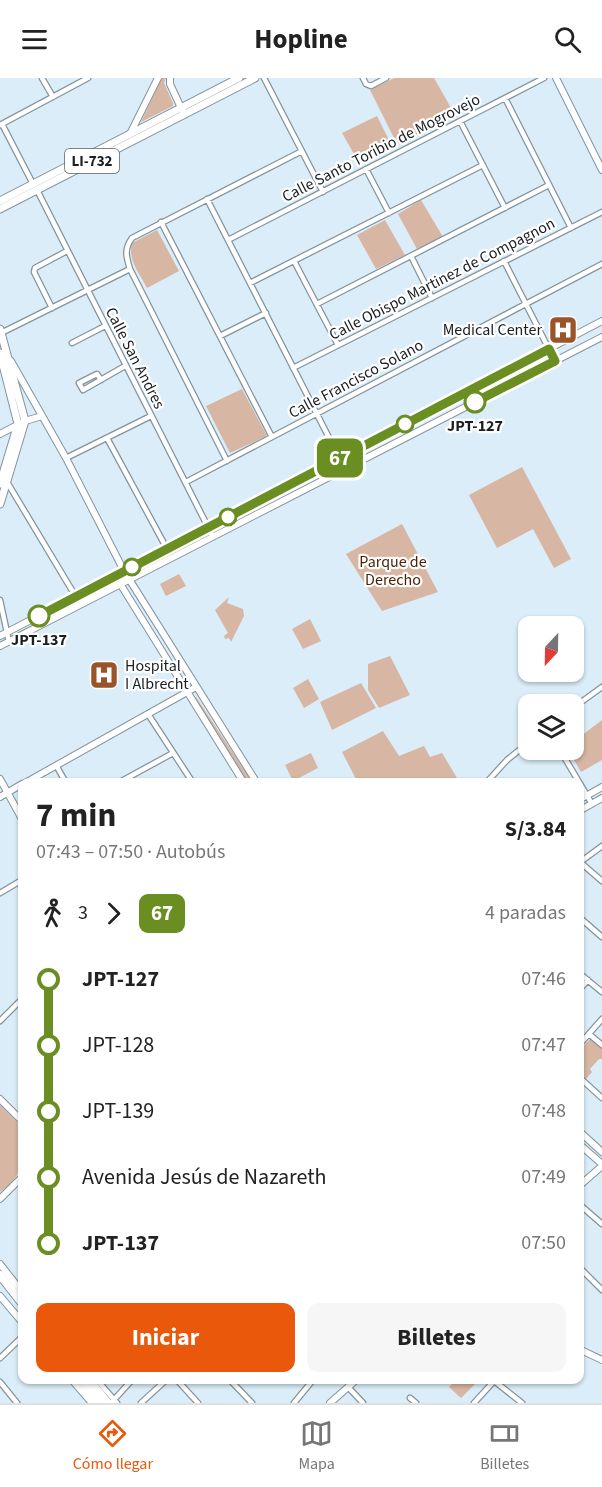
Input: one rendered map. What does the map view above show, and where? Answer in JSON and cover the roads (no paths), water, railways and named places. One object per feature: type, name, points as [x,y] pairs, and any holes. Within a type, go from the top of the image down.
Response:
[{"type":"highway","points":[[0,1275],[18,1298]]},
{"type":"highway","points":[[0,1283],[18,1304]]},
{"type":"highway","points":[[84,1384],[100,1403]]},
{"type":"highway","points":[[93,1384],[113,1402]]},
{"type":"main road","points":[[130,134],[158,78]]},
{"type":"main road","points":[[170,78],[170,84],[182,110]]},
{"type":"main road","name":"LI-732","points":[[0,201],[35,187],[239,78]]},
{"type":"main road","name":"LI-732","points":[[0,208],[130,134],[255,78]]},
{"type":"main road","points":[[556,78],[602,170]]},
{"type":"main road","points":[[0,636],[602,321]]},
{"type":"main road","points":[[0,332],[9,358],[22,423],[0,504]]},
{"type":"main road","points":[[0,646],[602,337]]},
{"type":"main road","points":[[0,353],[22,423]]},
{"type":"main road","points":[[9,358],[66,458],[129,580],[253,778]]},
{"type":"main road","points":[[445,403],[451,414]]},
{"type":"main road","points":[[0,434],[42,416]]},
{"type":"main road","points":[[115,576],[241,778]]},
{"type":"main road","points":[[29,621],[33,630]]},
{"type":"main road","points":[[34,778],[196,687]]},
{"type":"main road","points":[[0,779],[18,812]]},
{"type":"main road","points":[[0,797],[18,787]]},
{"type":"main road","points":[[584,797],[602,787]]},
{"type":"main road","points":[[584,808],[602,798]]},
{"type":"main road","points":[[0,1099],[18,1117]]},
{"type":"main road","points":[[584,1136],[602,1152]]},
{"type":"main road","points":[[584,1149],[602,1165],[584,1181]]},
{"type":"main road","points":[[0,1199],[18,1182]]},
{"type":"main road","points":[[0,1264],[18,1287]]},
{"type":"main road","points":[[0,1296],[18,1318]]},
{"type":"main road","points":[[584,1352],[599,1359]]},
{"type":"main road","points":[[75,1384],[92,1403]]},
{"type":"main road","points":[[330,1403],[352,1384]]},
{"type":"street","points":[[42,78],[53,97]]},
{"type":"street","points":[[1,124],[88,78]]},
{"type":"street","points":[[264,78],[323,192]]},
{"type":"street","points":[[363,78],[366,84],[371,86],[386,78]]},
{"type":"street","name":"Calle Santo Toribio de Mogrovejo","points":[[228,240],[544,78]]},
{"type":"street","points":[[505,98],[571,228]]},
{"type":"street","points":[[460,121],[505,208]]},
{"type":"street","name":"Calle San Andres","points":[[1,124],[213,537]]},
{"type":"street","points":[[226,461],[130,269],[126,258],[126,247],[132,238],[161,222],[302,151]]},
{"type":"street","points":[[250,283],[483,165]]},
{"type":"street","points":[[366,169],[389,213]]},
{"type":"street","points":[[316,304],[549,185]]},
{"type":"street","points":[[207,199],[345,469]]},
{"type":"street","name":"Calle Obispo Martinez de Compagnon","points":[[293,368],[602,212]]},
{"type":"street","points":[[161,222],[272,437]]},
{"type":"street","points":[[52,308],[34,272],[35,268],[68,251]]},
{"type":"street","points":[[411,256],[432,298]]},
{"type":"street","points":[[294,261],[338,345]]},
{"type":"street","points":[[504,261],[555,361]]},
{"type":"street","name":"Calle Francisco Solano","points":[[186,482],[602,264]]},
{"type":"street","points":[[0,332],[87,292],[130,269]]},
{"type":"street","points":[[220,336],[266,313]]},
{"type":"street","points":[[72,343],[105,327]]},
{"type":"street","points":[[101,380],[125,366]]},
{"type":"street","points":[[66,458],[151,416]]},
{"type":"street","points":[[107,438],[166,549]]},
{"type":"street","points":[[4,483],[76,597]]},
{"type":"street","points":[[0,600],[9,642]]},
{"type":"street","points":[[584,700],[602,687]]},
{"type":"street","points":[[148,714],[189,778]]},
{"type":"street","points":[[491,778],[518,751]]},
{"type":"street","points":[[127,778],[173,753]]},
{"type":"street","points":[[566,760],[577,778]]},
{"type":"street","points":[[56,765],[63,778]]},
{"type":"street","points":[[584,790],[592,804]]},
{"type":"street","points":[[584,859],[602,846]]},
{"type":"street","points":[[584,866],[602,881]]},
{"type":"street","points":[[0,893],[18,882]]},
{"type":"street","points":[[584,921],[602,937]]},
{"type":"street","points":[[584,977],[602,993]]},
{"type":"street","points":[[584,984],[588,980]]},
{"type":"street","points":[[0,1021],[18,1003]]},
{"type":"street","points":[[584,1040],[602,1018]]},
{"type":"street","points":[[589,1034],[602,1045]]},
{"type":"street","points":[[584,1082],[602,1098]]},
{"type":"street","points":[[584,1208],[602,1223]]},
{"type":"street","points":[[584,1273],[602,1290]]},
{"type":"street","points":[[0,1358],[18,1341]]},
{"type":"street","points":[[599,1359],[602,1351]]},
{"type":"street","points":[[0,1382],[17,1403]]},
{"type":"street","points":[[100,1384],[113,1402],[129,1384]]},
{"type":"street","points":[[141,1403],[162,1384]]},
{"type":"street","points":[[181,1384],[198,1403]]},
{"type":"street","points":[[235,1384],[252,1403]]},
{"type":"street","points":[[294,1403],[310,1384]]},
{"type":"street","points":[[474,1403],[491,1384]]},
{"type":"street","points":[[499,1384],[522,1403]]},
{"type":"street","points":[[348,1388],[363,1403]]},
{"type":"street","points":[[410,1398],[416,1403]]},
{"type":"place","name":"Medical Center","points":[[563,330]]},
{"type":"place","name":"JPT-127","points":[[475,402]]},
{"type":"place","name":"JPT-137","points":[[39,616]]},
{"type":"place","name":"Hospital I Albrecht","points":[[104,675]]},
{"type":"park label","name":"Parque de Derecho","points":[[393,571]]}]
